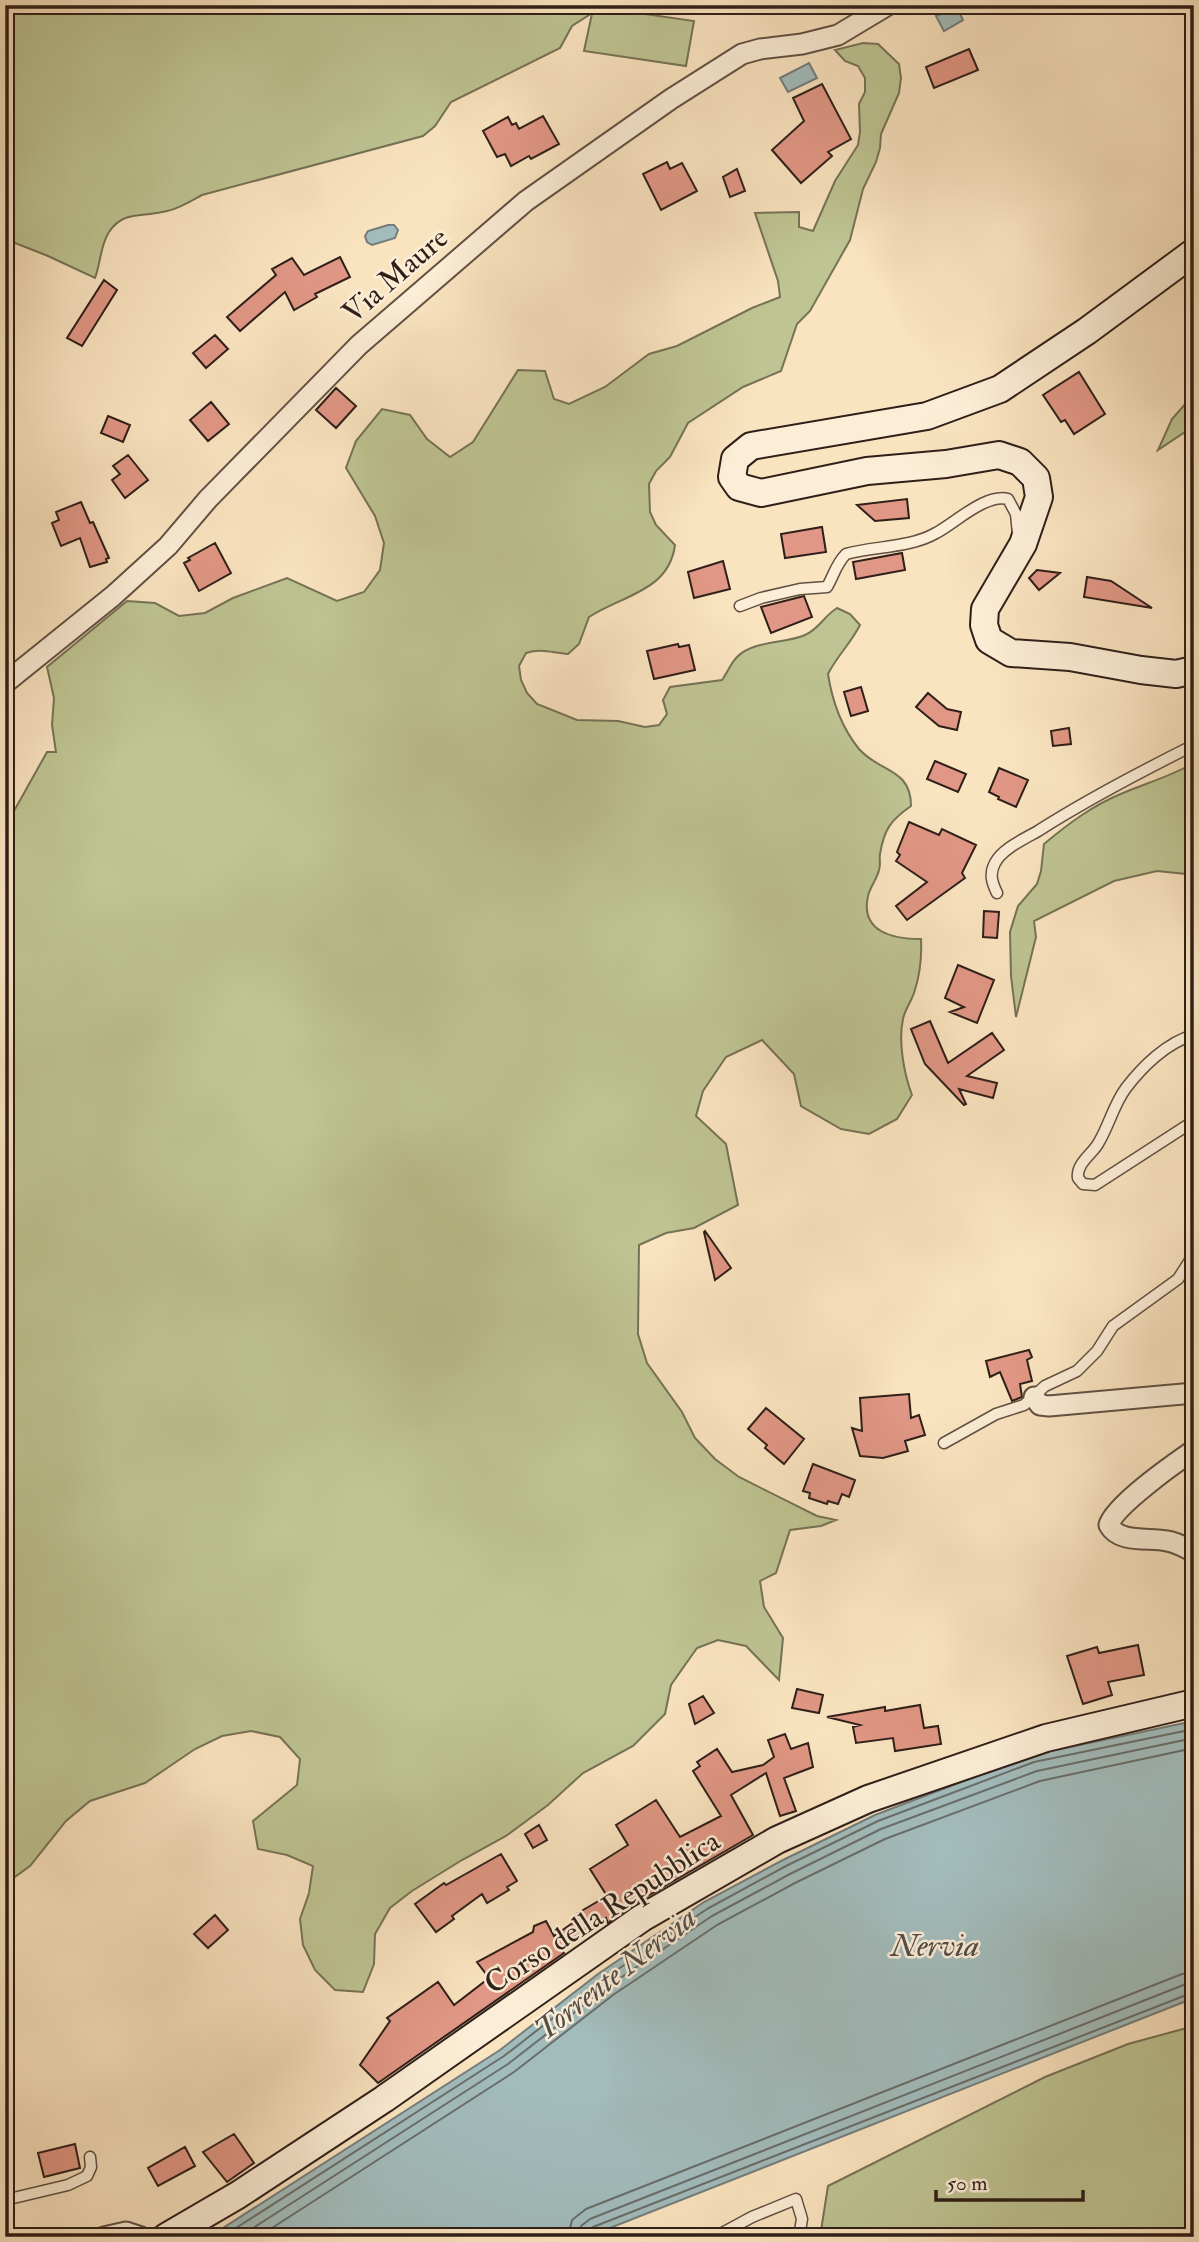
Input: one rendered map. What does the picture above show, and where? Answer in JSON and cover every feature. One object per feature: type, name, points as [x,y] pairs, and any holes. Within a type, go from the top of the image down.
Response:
[{"type":"main road","points":[[1194,252],[1087,331],[1000,388],[927,416],[751,446],[735,459],[732,477],[738,487],[761,493],[867,471],[946,464],[999,455],[1020,462],[1037,478],[1040,497],[1023,544],[985,609],[984,625],[989,640],[1011,653],[1070,657],[1176,674],[1194,670]]},
{"type":"main road","name":"Corso della Repubblica","points":[[166,2237],[239,2195],[384,2099],[642,1918],[777,1840],[868,1799],[1046,1738],[1194,1703]]},
{"type":"street","name":"Via Maure","points":[[5,684],[103,604],[168,546],[208,499],[359,345],[526,201],[671,99],[742,54],[838,35],[888,5]]},
{"type":"street","points":[[1034,1397],[1040,1405],[1049,1406],[1194,1393]]},
{"type":"street","points":[[1194,1450],[1122,1507],[1111,1518],[1109,1525],[1112,1531],[1122,1536],[1169,1541],[1194,1552]]},
{"type":"street","points":[[104,2237],[126,2232],[141,2237]]},
{"type":"lane","points":[[740,606],[800,589],[827,587],[837,562],[846,554],[921,540],[978,506],[1000,497],[1008,499],[1013,505],[1019,538],[1023,544]]},
{"type":"lane","points":[[997,893],[991,872],[996,860],[1014,845],[1094,796],[1194,745]]},
{"type":"lane","points":[[1194,1035],[1153,1059],[1125,1089],[1099,1143],[1079,1166],[1078,1178],[1083,1184],[1095,1185],[1194,1121]]},
{"type":"lane","points":[[944,1443],[996,1414],[1024,1405],[1045,1386],[1077,1371],[1097,1351],[1113,1326],[1178,1279],[1194,1254]]},
{"type":"lane","points":[[5,2200],[68,2185],[87,2176],[91,2167],[90,2157]]},
{"type":"lane","points":[[715,2237],[752,2217],[796,2199],[803,2220],[799,2237]]},
{"type":"green space","points":[[5,5],[599,5],[596,7],[694,21],[686,66],[584,51],[593,9],[589,15],[572,26],[560,48],[451,102],[435,126],[423,136],[202,195],[167,211],[132,216],[120,221],[106,237],[95,278],[5,239],[10,183],[9,164],[5,163]]},
{"type":"green space","points":[[863,43],[878,44],[899,64],[899,93],[881,134],[876,162],[863,189],[850,240],[810,311],[797,324],[781,371],[743,387],[688,423],[670,457],[656,471],[649,484],[650,512],[656,525],[675,545],[664,573],[642,590],[589,617],[579,644],[568,654],[542,651],[526,653],[519,666],[527,693],[537,704],[577,720],[618,721],[645,727],[659,725],[667,714],[663,700],[670,687],[722,680],[735,659],[744,652],[761,645],[805,635],[837,608],[850,614],[860,625],[828,674],[839,713],[859,749],[900,778],[910,794],[911,806],[893,821],[886,832],[880,854],[880,868],[869,893],[867,908],[869,918],[881,931],[900,937],[921,939],[918,980],[904,1015],[901,1037],[912,1095],[897,1119],[869,1134],[841,1129],[801,1106],[794,1074],[762,1040],[726,1057],[703,1091],[696,1116],[726,1144],[738,1205],[694,1228],[666,1233],[639,1245],[638,1334],[647,1363],[682,1412],[695,1438],[715,1459],[739,1477],[817,1516],[836,1520],[821,1526],[790,1530],[776,1573],[760,1581],[764,1607],[783,1638],[779,1680],[746,1646],[718,1640],[697,1648],[671,1685],[665,1714],[633,1746],[583,1773],[548,1805],[506,1836],[412,1891],[390,1908],[375,1934],[374,1964],[363,1992],[335,1990],[315,1970],[303,1945],[300,1919],[309,1893],[313,1866],[287,1855],[258,1849],[253,1821],[297,1785],[300,1759],[280,1737],[251,1731],[222,1736],[195,1749],[145,1783],[90,1801],[66,1821],[30,1866],[5,1884],[5,827],[47,752],[56,752],[52,725],[54,698],[47,667],[127,601],[155,603],[179,616],[205,613],[233,598],[287,578],[337,601],[364,592],[380,570],[384,543],[375,516],[346,468],[356,441],[382,409],[410,415],[427,439],[450,457],[473,442],[518,370],[545,371],[554,399],[569,404],[605,387],[649,354],[677,346],[780,297],[778,281],[755,213],[799,212],[799,227],[813,231],[835,181],[858,145],[859,104],[865,92],[865,78],[858,66],[845,61],[835,50]]},
{"type":"green space","points":[[1194,394],[1194,426],[1158,450],[1172,419]]},
{"type":"green space","points":[[1194,763],[1194,883],[1189,885],[1186,874],[1157,871],[1114,881],[1034,921],[1036,937],[1016,1017],[1011,976],[1010,932],[1018,906],[1037,884],[1044,844],[1101,803]]},
{"type":"green space","points":[[1194,2026],[1194,2237],[820,2237],[828,2186],[1045,2077],[1128,2044]]},
{"type":"water","points":[[956,6],[963,20],[944,31],[936,16]]},
{"type":"water","points":[[809,63],[817,78],[788,92],[780,78]]},
{"type":"water","points":[[394,225],[398,230],[395,238],[372,245],[367,242],[365,236],[368,231]]},
{"type":"water","name":"Nervia","points":[[1194,1721],[1194,1998],[587,2237],[209,2237],[500,2050],[598,1974],[704,1902],[783,1860],[875,1815],[1032,1755]]},
{"type":"building","points":[[969,49],[978,70],[934,88],[926,67]]},
{"type":"building","points":[[822,84],[851,139],[828,152],[832,156],[801,183],[772,150],[804,121],[793,98]]},
{"type":"building","points":[[543,116],[559,144],[511,166],[505,154],[497,157],[483,131],[508,117],[512,125],[516,123],[519,129]]},
{"type":"building","points":[[667,162],[670,169],[682,163],[697,191],[661,210],[643,174]]},
{"type":"building","points":[[737,169],[745,191],[730,197],[723,177]]},
{"type":"building","points":[[340,257],[350,277],[315,294],[317,297],[294,310],[285,292],[240,331],[227,317],[276,275],[272,269],[292,258],[304,275]]},
{"type":"building","points":[[104,280],[117,290],[82,346],[67,338]]},
{"type":"building","points":[[215,335],[228,349],[206,368],[193,353]]},
{"type":"building","points":[[1079,372],[1105,414],[1074,434],[1065,420],[1061,422],[1043,395]]},
{"type":"building","points":[[336,388],[356,406],[336,428],[316,410]]},
{"type":"building","points":[[211,402],[229,424],[208,441],[190,420]]},
{"type":"building","points":[[108,416],[130,425],[123,442],[101,433]]},
{"type":"building","points":[[128,455],[148,480],[125,498],[112,480],[120,474],[113,466]]},
{"type":"building","points":[[907,499],[909,518],[875,521],[857,505]]},
{"type":"building","points":[[81,502],[109,558],[106,559],[107,562],[90,567],[80,538],[61,546],[52,523],[59,520],[56,512]]},
{"type":"building","points":[[822,527],[826,552],[785,558],[781,534]]},
{"type":"building","points":[[215,543],[231,573],[199,591],[184,563]]},
{"type":"building","points":[[902,553],[905,570],[856,579],[853,562]]},
{"type":"building","points":[[723,561],[730,589],[694,598],[688,572]]},
{"type":"building","points":[[1037,570],[1060,573],[1039,590],[1029,578]]},
{"type":"building","points":[[1087,577],[1111,581],[1152,608],[1084,597]]},
{"type":"building","points":[[804,596],[812,617],[771,633],[761,607]]},
{"type":"building","points":[[678,644],[679,647],[689,645],[695,670],[654,679],[647,651]]},
{"type":"building","points":[[861,687],[868,711],[851,716],[844,692]]},
{"type":"building","points":[[928,693],[947,709],[961,712],[957,730],[939,726],[916,707]]},
{"type":"building","points":[[1069,728],[1071,744],[1053,746],[1051,731]]},
{"type":"building","points":[[935,761],[966,774],[958,792],[927,779]]},
{"type":"building","points":[[999,768],[1028,780],[1016,807],[989,792]]},
{"type":"building","points":[[909,822],[939,835],[942,829],[976,845],[962,873],[965,878],[907,920],[896,906],[927,882],[896,861]]},
{"type":"building","points":[[984,911],[999,912],[997,938],[983,937]]},
{"type":"building","points":[[958,965],[994,980],[977,1023],[950,1012],[964,1007],[945,998]]},
{"type":"building","points":[[930,1021],[948,1063],[992,1033],[1004,1050],[967,1076],[997,1083],[993,1098],[959,1089],[966,1104],[964,1105],[925,1064],[911,1029]]},
{"type":"building","points":[[704,1232],[731,1268],[715,1280]]},
{"type":"building","points":[[1029,1350],[1032,1357],[1027,1360],[1032,1381],[1020,1384],[1022,1397],[1012,1401],[1000,1372],[990,1377],[986,1361]]},
{"type":"building","points":[[909,1394],[911,1418],[919,1415],[925,1435],[905,1441],[908,1451],[883,1458],[860,1456],[852,1428],[862,1431],[860,1398]]},
{"type":"building","points":[[766,1408],[804,1439],[784,1464],[748,1429]]},
{"type":"building","points":[[813,1464],[855,1480],[849,1497],[842,1494],[838,1504],[828,1501],[827,1504],[809,1498],[810,1493],[803,1491]]},
{"type":"building","points":[[1138,1645],[1144,1675],[1108,1682],[1112,1695],[1083,1704],[1067,1656],[1097,1647],[1099,1653]]},
{"type":"building","points":[[797,1689],[823,1695],[819,1713],[792,1708]]},
{"type":"building","points":[[703,1696],[714,1713],[695,1724],[689,1704]]},
{"type":"building","points":[[920,1705],[924,1728],[938,1726],[941,1744],[895,1751],[893,1738],[856,1743],[853,1727],[860,1725],[827,1717],[885,1707],[885,1711]]},
{"type":"building","points":[[785,1734],[791,1749],[808,1743],[813,1767],[784,1778],[796,1811],[780,1816],[766,1773],[731,1795],[753,1835],[634,1904],[608,1923],[606,1918],[587,1928],[561,1948],[564,1953],[378,2083],[360,2065],[390,2021],[387,2018],[438,1982],[454,2005],[489,1978],[477,1962],[533,1932],[534,1926],[546,1921],[554,1936],[581,1917],[578,1913],[607,1896],[590,1869],[628,1845],[616,1825],[656,1800],[680,1837],[721,1816],[693,1771],[700,1766],[697,1762],[717,1749],[732,1772],[763,1765],[774,1757],[768,1740]]},
{"type":"building","points":[[539,1825],[547,1840],[533,1848],[525,1834]]},
{"type":"building","points":[[501,1854],[517,1881],[507,1887],[509,1890],[487,1903],[482,1894],[452,1916],[454,1919],[436,1932],[415,1904],[444,1883],[446,1885]]},
{"type":"building","points":[[215,1915],[228,1930],[208,1948],[194,1934]]},
{"type":"building","points":[[234,2134],[254,2163],[227,2182],[203,2152]]},
{"type":"building","points":[[75,2144],[80,2168],[44,2177],[38,2153]]},
{"type":"building","points":[[185,2147],[195,2166],[158,2186],[148,2168]]},
{"type":"water label","name":"Torrente Nervia","points":[[615,1973]]}]
